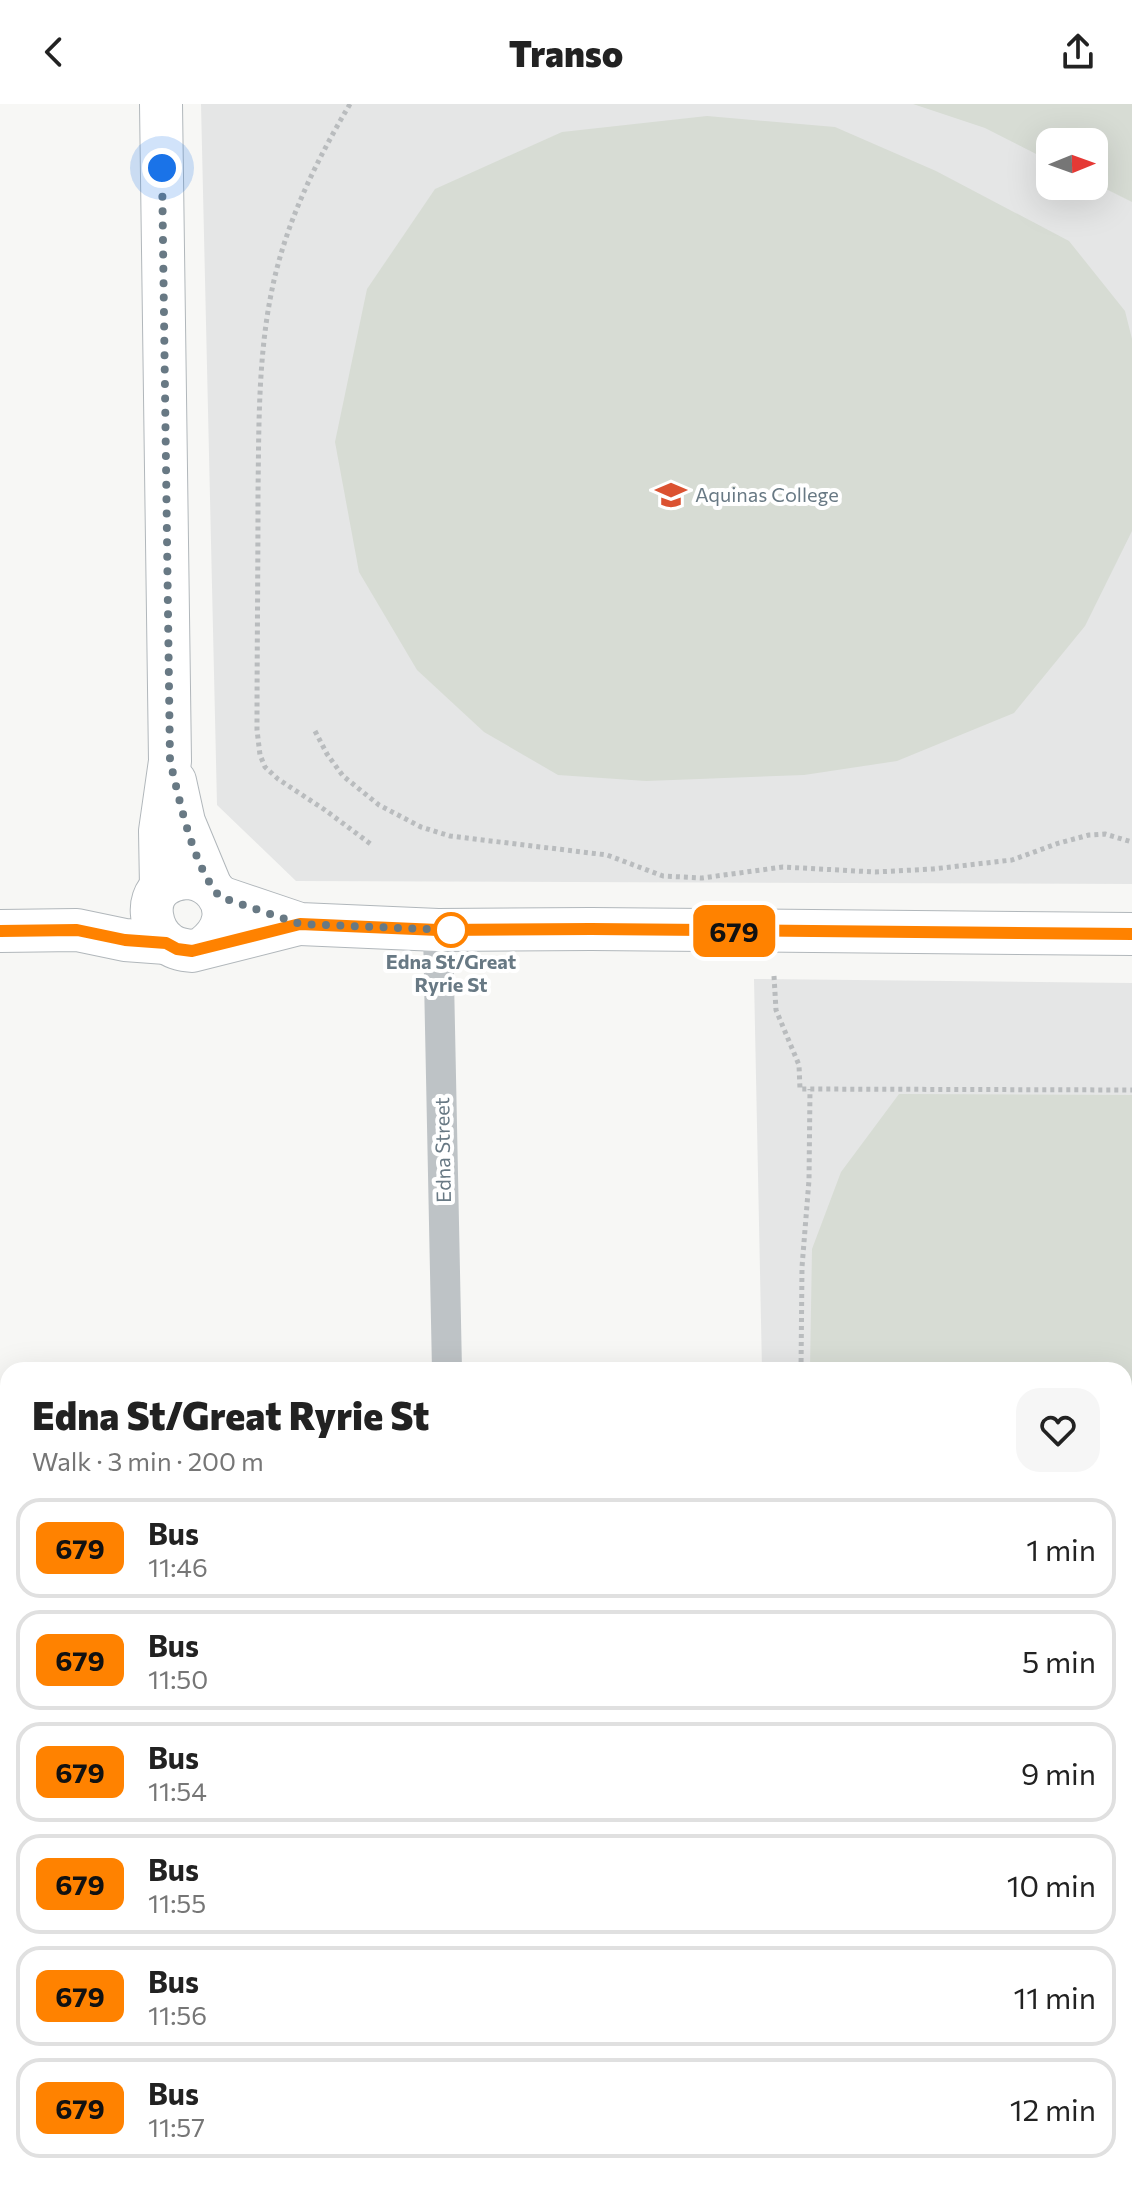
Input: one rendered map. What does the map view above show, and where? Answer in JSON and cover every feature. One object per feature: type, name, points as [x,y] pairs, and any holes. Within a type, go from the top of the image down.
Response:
[{"type":"main road","points":[[161,104],[170,761],[160,831],[153,921],[157,933],[185,945],[215,939],[222,928],[224,916],[184,822],[170,761]]},
{"type":"main road","points":[[77,930],[135,909],[171,881],[192,879],[216,892],[300,924]]},
{"type":"main road","points":[[0,931],[77,930],[125,940],[185,945],[300,924],[438,930],[1132,934]]},
{"type":"street","name":"Edna Street","points":[[438,930],[447,1362]]},
{"type":"path","points":[[350,104],[321,154],[292,220],[275,275],[265,330],[259,402],[257,730],[265,767],[372,845]]},
{"type":"path","points":[[315,731],[343,776],[379,805],[421,827],[450,836],[607,855],[663,876],[702,878],[783,867],[875,872],[933,869],[1012,860],[1089,835],[1105,834],[1132,842]]},
{"type":"path","points":[[774,976],[776,1010],[799,1065],[800,1089],[1132,1090]]},
{"type":"path","points":[[801,1362],[810,1089]]},
{"type":"shaded area","name":"Aquinas College","points":[[201,104],[1132,104],[1132,884],[296,881],[217,805]]},
{"type":"shaded area","points":[[913,104],[1132,104],[1132,202],[1108,190],[1108,128],[1036,128],[1036,154],[985,128]]},
{"type":"shaded area","name":"Aquinas College","points":[[707,116],[835,127],[936,171],[1069,241],[1125,311],[1132,339],[1132,531],[1085,626],[1014,713],[897,761],[804,775],[646,781],[558,775],[484,732],[417,670],[359,572],[335,442],[367,289],[435,189],[562,132]]},
{"type":"shaded area","points":[[754,979],[1132,983],[1132,1362],[762,1362]]},
{"type":"shaded area","points":[[899,1094],[1132,1095],[1132,1362],[810,1362],[812,1249],[841,1172]]},
{"type":"bus line","name":"679","points":[[0,931],[77,930],[125,940],[166,943],[177,949],[192,951],[300,924],[438,930],[1132,934]]},
{"type":"place","name":"Aquinas College","points":[[671,495]]},
{"type":"place","name":"Edna St/Great Ryrie St","points":[[451,930]]},
{"type":"route","points":[[162,168],[170,761],[184,822],[211,887],[220,897],[300,924],[451,930]]}]
